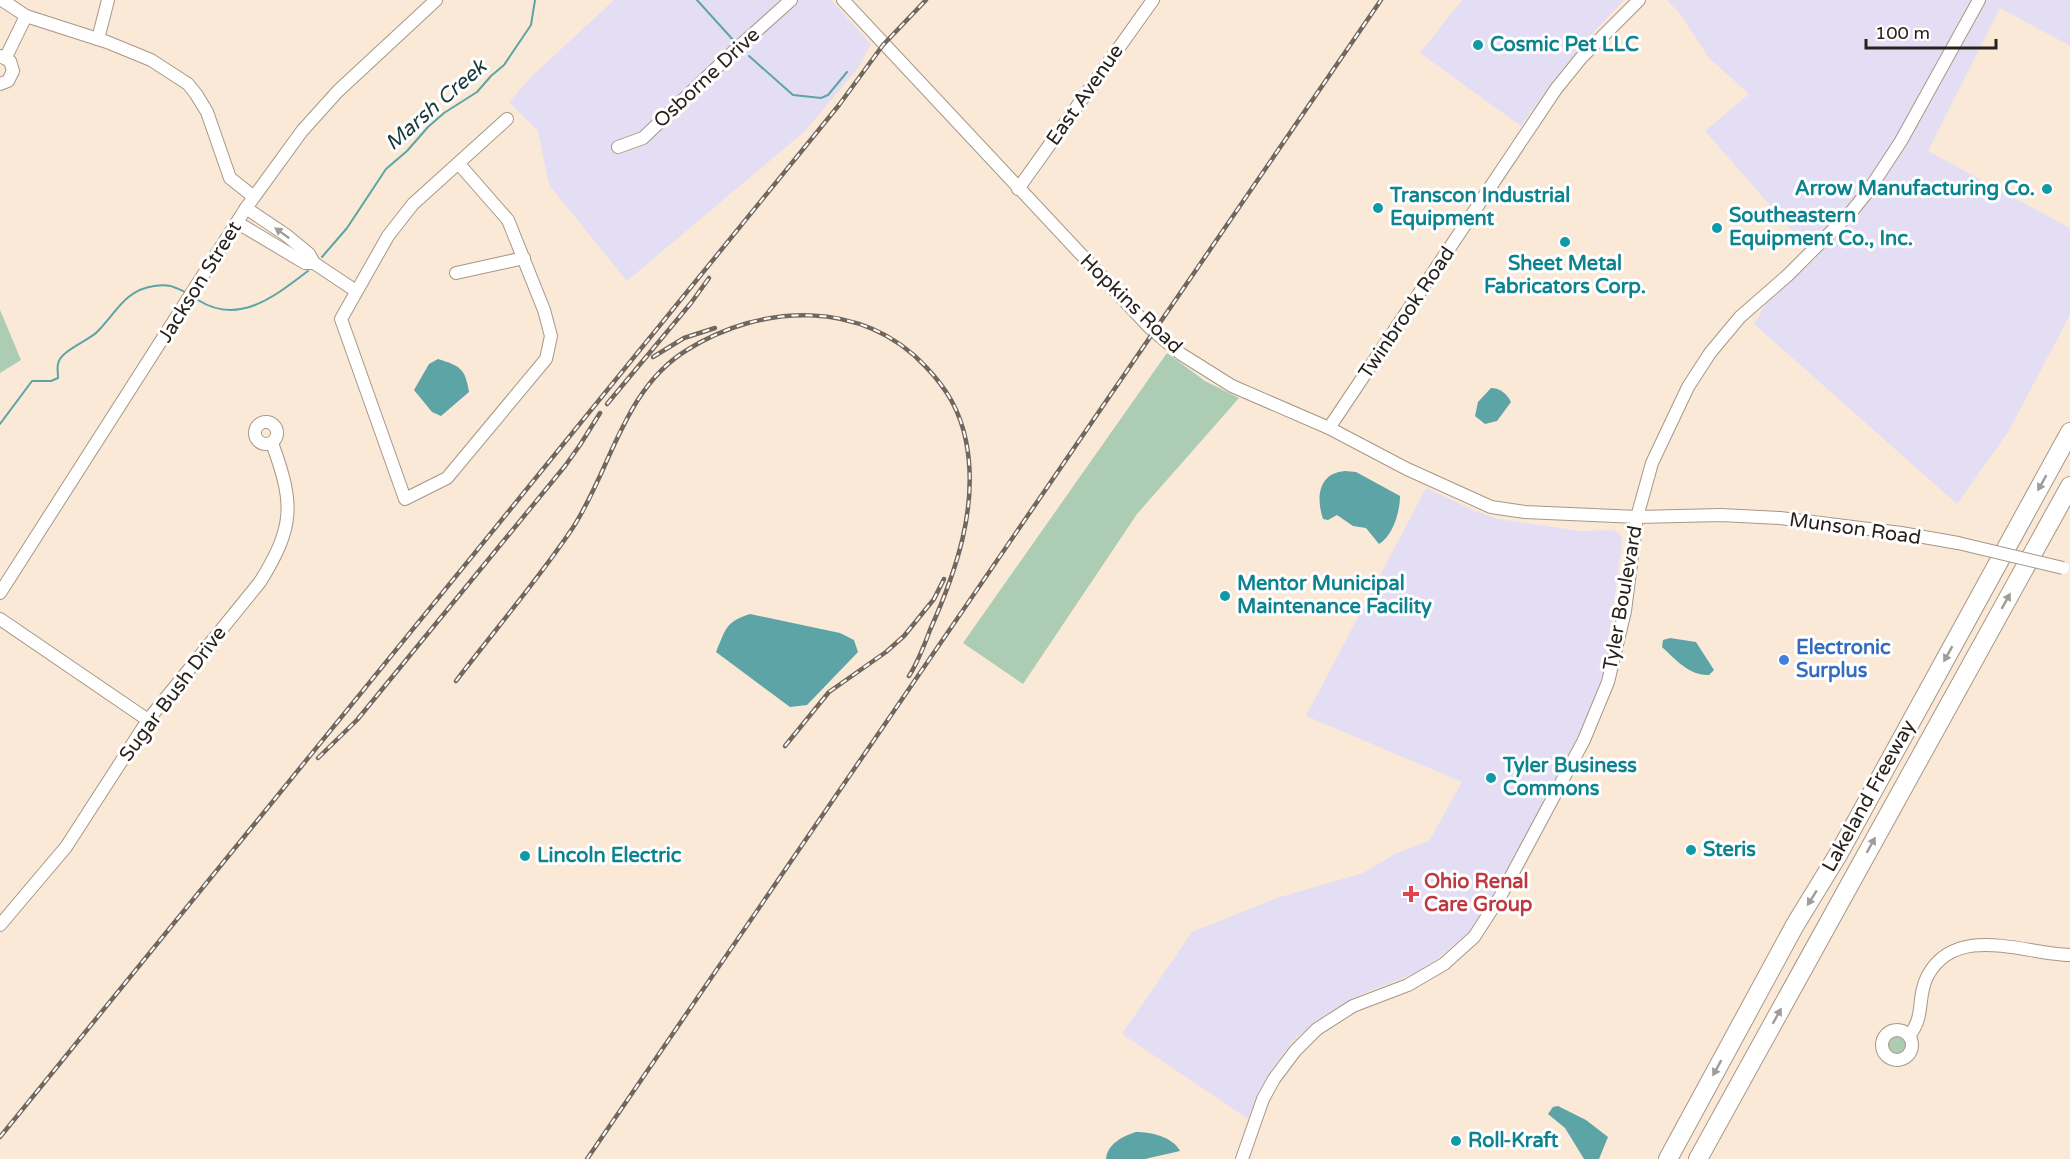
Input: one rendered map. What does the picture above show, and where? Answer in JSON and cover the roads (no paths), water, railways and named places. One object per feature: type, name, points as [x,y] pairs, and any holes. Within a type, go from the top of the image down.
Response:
[{"type":"highway","name":"Lakeland Freeway","points":[[1668,1159],[1795,925],[1839,853],[2070,432]]},
{"type":"highway","name":"Lakeland Freeway","points":[[1698,1159],[2070,486]]},
{"type":"street","points":[[2,0],[26,16],[98,39],[151,60],[188,84],[207,112],[230,178],[254,197]]},
{"type":"street","points":[[98,39],[108,0]]},
{"type":"street","name":"Jackson Street","points":[[0,593],[246,208],[302,131],[436,0]]},
{"type":"street","name":"Osborne Drive","points":[[618,147],[643,138],[732,52],[791,0]]},
{"type":"street","name":"Hopkins Road","points":[[843,0],[1150,328],[1181,354],[1232,386],[1329,428],[1407,469],[1491,507],[1525,512],[1637,517]]},
{"type":"street","name":"East Avenue","points":[[1018,189],[1153,0]]},
{"type":"street","name":"Twinbrook Road","points":[[1329,428],[1556,89],[1581,58],[1639,0]]},
{"type":"street","name":"Tyler Boulevard","points":[[1242,1159],[1263,1099],[1274,1078],[1317,1029],[1353,1006],[1408,985],[1444,964],[1474,937],[1500,897],[1584,740],[1608,682],[1625,611],[1637,517],[1652,464],[1677,407],[1699,368],[1740,317],[1788,275],[1852,211],[1869,190],[1901,141],[1979,0]]},
{"type":"street","points":[[0,84],[8,81],[13,71],[13,65],[3,57],[26,16]]},
{"type":"street","points":[[459,164],[508,220],[544,309],[551,336],[546,359],[447,478],[405,499],[341,320],[388,236],[412,204],[507,119]]},
{"type":"street","points":[[246,208],[286,235],[309,254],[314,263],[356,291]]},
{"type":"street","points":[[238,223],[305,263],[314,263]]},
{"type":"street","points":[[456,273],[524,258]]},
{"type":"street","name":"Sugar Bush Drive","points":[[0,925],[66,847],[148,720],[260,582],[278,550],[286,526],[288,497],[284,477],[272,443]]},
{"type":"street","name":"Munson Road","points":[[1637,517],[1720,515],[1773,518],[1901,532],[2067,569]]},
{"type":"street","points":[[0,619],[148,720]]},
{"type":"street","points":[[1909,1036],[1920,1017],[1922,991],[1927,976],[1936,963],[1953,952],[1974,945],[1988,945],[2052,955],[2070,955]]},
{"type":"water","points":[[438,359],[460,369],[466,378],[469,392],[441,416],[432,412],[414,390],[429,364]]},
{"type":"water","points":[[1491,388],[1503,392],[1511,402],[1497,421],[1485,424],[1475,416],[1478,402]]},
{"type":"water","points":[[1345,471],[1356,472],[1400,496],[1395,523],[1379,544],[1366,528],[1353,526],[1337,515],[1328,520],[1323,519],[1320,503],[1321,488],[1329,476]]},
{"type":"water","points":[[750,614],[840,633],[854,640],[858,652],[807,705],[790,707],[716,652],[727,627]]},
{"type":"water","points":[[1670,638],[1696,642],[1714,670],[1709,675],[1702,675],[1689,670],[1662,647],[1663,640]]},
{"type":"water","points":[[1558,1106],[1586,1120],[1608,1137],[1599,1159],[1584,1159],[1565,1128],[1548,1114],[1553,1107]]},
{"type":"water","points":[[1136,1132],[1161,1136],[1172,1142],[1180,1151],[1145,1159],[1106,1159],[1113,1145],[1121,1138]]},
{"type":"waterway","name":"Marsh Creek","points":[[322,257],[347,228],[386,169],[407,151],[428,127],[444,113],[477,92],[504,65],[531,25],[535,0]]},
{"type":"waterway","name":"Marsh Creek","points":[[697,0],[735,42]]},
{"type":"waterway","name":"Marsh Creek","points":[[749,56],[793,95],[821,98],[828,95],[847,72]]},
{"type":"waterway","name":"Marsh Creek","points":[[198,300],[213,307],[228,310],[242,309],[270,298],[308,271]]},
{"type":"waterway","name":"Marsh Creek","points":[[0,424],[32,381],[51,381],[58,378],[60,359],[97,332],[128,297],[144,288],[159,285],[170,286],[185,292]]},
{"type":"railway","points":[[0,1137],[839,105],[883,45],[926,0]]},
{"type":"railway","points":[[587,1159],[1381,0]]},
{"type":"railway","points":[[607,404],[709,278]]},
{"type":"railway","points":[[456,681],[572,529],[586,506],[633,408],[665,366],[687,350],[716,334],[747,323],[779,317],[811,315],[842,319],[873,329],[901,345],[926,367],[952,401],[966,441],[970,490],[963,538],[948,585],[921,654],[909,676]]},
{"type":"railway","points":[[653,357],[684,338],[715,328]]},
{"type":"railway","points":[[318,758],[357,720],[565,466],[600,413]]},
{"type":"railway","points":[[785,746],[829,692],[886,652],[904,636],[934,599],[944,579]]},
{"type":"place","name":"Cosmic Pet LLC","points":[[1478,45]]},
{"type":"place","name":"Arrow Manufacturing Co.","points":[[2047,189]]},
{"type":"place","name":"Transcon Industrial Equipment","points":[[1378,208]]},
{"type":"place","name":"Southeastern Equipment Co., Inc.","points":[[1717,228]]},
{"type":"place","name":"Sheet Metal Fabricators Corp.","points":[[1565,242]]},
{"type":"place","name":"Mentor Municipal Maintenance Facility","points":[[1225,596]]},
{"type":"place","name":"Electronic Surplus","points":[[1784,660]]},
{"type":"place","name":"Tyler Business Commons","points":[[1491,778]]},
{"type":"place","name":"Steris","points":[[1691,850]]},
{"type":"place","name":"Lincoln Electric","points":[[525,856]]},
{"type":"place","name":"Ohio Renal Care Group","points":[[1411,894]]},
{"type":"place","name":"Roll-Kraft","points":[[1456,1141]]}]
